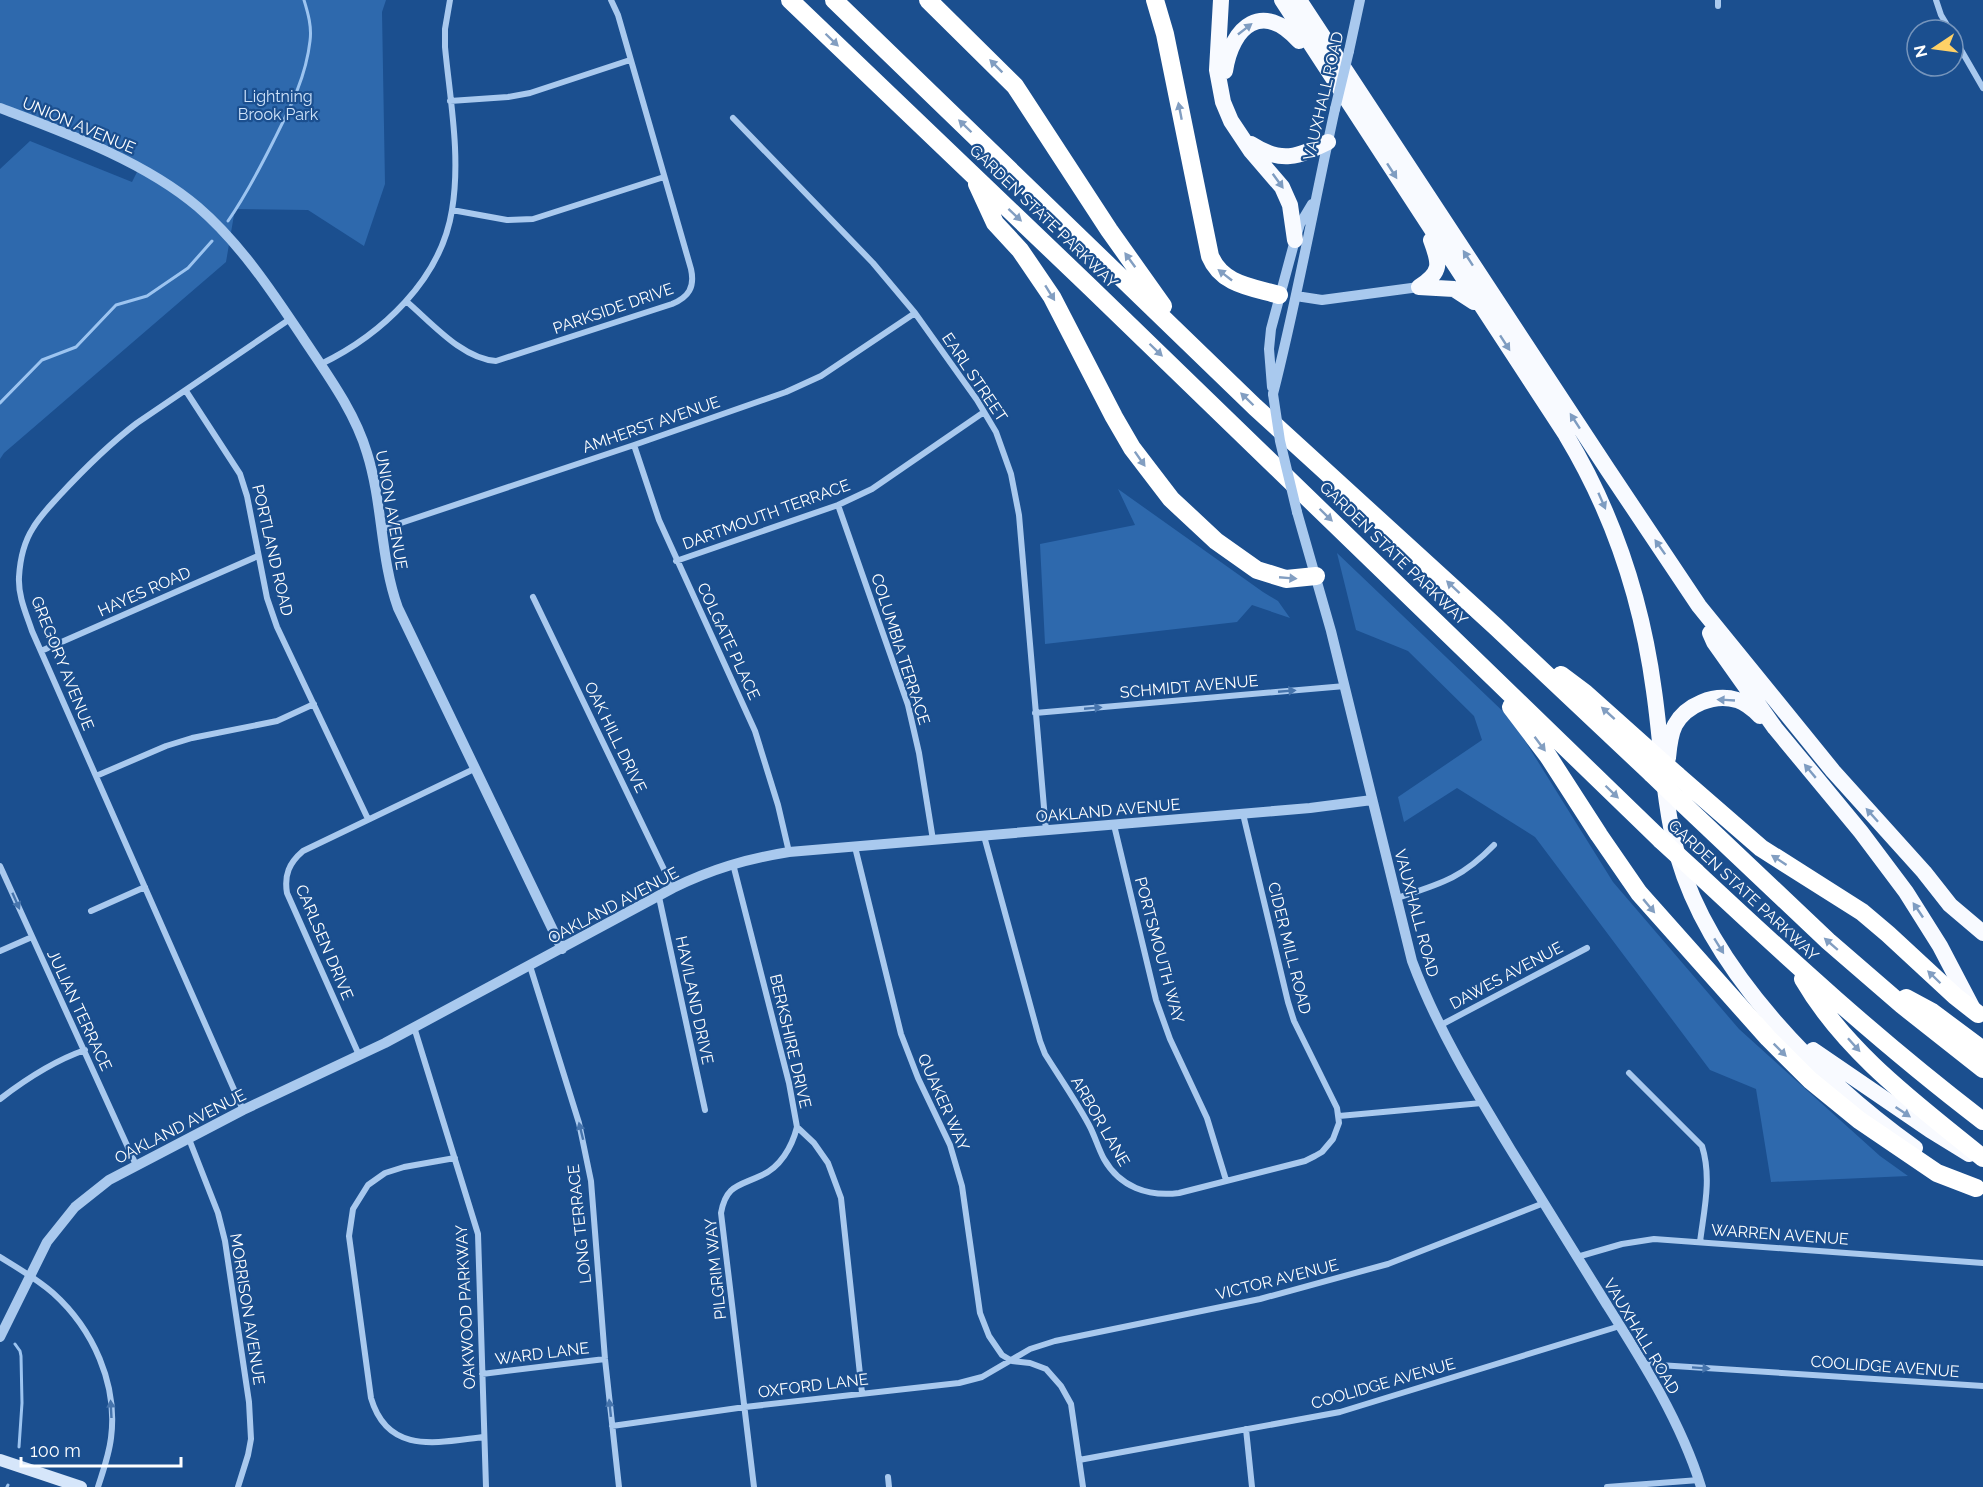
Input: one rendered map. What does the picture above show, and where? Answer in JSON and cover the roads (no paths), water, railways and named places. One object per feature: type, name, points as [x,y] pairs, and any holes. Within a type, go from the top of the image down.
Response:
[{"type":"highway","name":"GARDEN STATE PARKWAY","points":[[790,0],[1661,840],[1794,965],[1901,1057],[1983,1121]]},
{"type":"highway","name":"GARDEN STATE PARKWAY","points":[[834,0],[1308,456],[1496,627],[1808,923],[1875,982],[1983,1069]]},
{"type":"highway","points":[[928,0],[1015,86],[1115,238],[1188,342]]},
{"type":"highway","points":[[1155,0],[1165,34],[1210,256],[1215,267],[1227,279],[1288,296]]},
{"type":"highway","points":[[1221,0],[1217,70],[1223,102],[1231,121],[1251,151],[1282,187],[1290,205],[1295,240]]},
{"type":"highway","points":[[1282,0],[1580,459],[1611,522],[1634,597],[1648,655],[1670,820],[1684,876],[1699,911],[1734,969],[1771,1015],[1819,1068],[1856,1103],[1921,1152],[1979,1191]]},
{"type":"highway","points":[[1299,0],[1699,606],[1813,748],[1950,905],[1983,933]]},
{"type":"highway","points":[[1223,102],[1225,70],[1230,47],[1242,29],[1262,20],[1273,21],[1288,30],[1330,76]]},
{"type":"highway","points":[[1241,135],[1266,152],[1285,157],[1303,154],[1328,142]]},
{"type":"highway","points":[[972,175],[995,223],[1023,255],[1053,297],[1132,448],[1171,499],[1216,541],[1257,570],[1279,578],[1293,580],[1316,576]]},
{"type":"highway","points":[[1419,212],[1438,263],[1434,276],[1419,287]]},
{"type":"highway","points":[[1419,287],[1454,289],[1481,307]]},
{"type":"highway","points":[[1699,606],[1714,642],[1774,728],[1861,832],[1910,897],[1940,946],[1967,1000],[1981,1016]]},
{"type":"highway","points":[[1496,627],[1585,693],[1761,848],[1862,912],[1955,996],[1981,1016]]},
{"type":"highway","points":[[1465,649],[1548,756],[1639,893],[1768,1038],[1810,1080],[1859,1120],[1937,1173],[1979,1191]]},
{"type":"highway","points":[[1670,820],[1667,773],[1670,741],[1675,726],[1684,714],[1706,701],[1731,699],[1749,706],[1774,728]]},
{"type":"highway","points":[[1911,859],[1983,922]]},
{"type":"highway","points":[[1794,965],[1817,1004],[1873,1066],[1983,1158]]},
{"type":"highway","points":[[1875,982],[1932,1012],[1983,1050]]},
{"type":"highway","points":[[1771,1015],[1822,1057],[1983,1163]]},
{"type":"main road","points":[[0,1460],[81,1487]]},
{"type":"street","points":[[321,364],[363,341],[406,301],[429,269],[440,248],[452,210],[455,153],[444,46],[444,29],[450,0]]},
{"type":"street","name":"PARKSIDE DRIVE","points":[[406,301],[463,350],[477,358],[496,361],[681,300],[688,294],[693,277],[618,15],[611,0]]},
{"type":"street","name":"VAUXHALL ROAD","points":[[1360,0],[1315,198],[1288,296],[1269,343],[1280,441],[1345,686],[1413,961],[1425,996],[1482,1103],[1669,1408],[1700,1484]]},
{"type":"street","points":[[1936,0],[1943,18]]},
{"type":"street","points":[[1965,57],[1983,88]]},
{"type":"street","points":[[450,101],[530,93],[630,60]]},
{"type":"street","name":"UNION AVENUE","points":[[0,108],[123,159],[185,196],[226,236],[290,319],[321,364],[345,405],[367,452],[390,586],[398,608],[562,949]]},
{"type":"street","name":"EARL STREET","points":[[733,118],[873,263],[915,313],[984,412],[1005,452],[1016,494],[1046,831]]},
{"type":"street","points":[[452,210],[507,220],[533,219],[664,177]]},
{"type":"street","name":"VAUXHALL ROAD","points":[[1273,394],[1286,346],[1288,296],[1295,240],[1300,224],[1315,198]]},
{"type":"street","points":[[1286,346],[1288,296],[1322,300],[1419,287]]},
{"type":"street","name":"AMHERST AVENUE","points":[[380,530],[634,445],[804,384],[821,376],[915,313]]},
{"type":"street","name":"GREGORY AVENUE","points":[[243,1110],[41,651],[23,607],[19,587],[22,557],[32,528],[86,467],[114,440],[137,423],[290,319]]},
{"type":"street","name":"PORTLAND ROAD","points":[[186,391],[240,474],[248,496],[267,598],[278,627],[368,819]]},
{"type":"street","name":"DARTMOUTH TERRACE","points":[[676,561],[838,505],[872,489],[984,412]]},
{"type":"street","name":"COLGATE PLACE","points":[[634,445],[656,512],[676,561],[755,730],[778,805],[789,852]]},
{"type":"street","name":"COLUMBIA TERRACE","points":[[838,505],[908,705],[919,753],[933,840]]},
{"type":"street","name":"HAYES ROAD","points":[[41,651],[258,556]]},
{"type":"street","name":"OAK HILL DRIVE","points":[[533,597],[673,888]]},
{"type":"street","name":"SCHMIDT AVENUE","points":[[1035,713],[1345,686]]},
{"type":"street","points":[[96,776],[166,746],[192,738],[277,721],[314,704]]},
{"type":"street","name":"CARLSEN DRIVE","points":[[359,1055],[288,893],[286,878],[292,860],[303,851],[474,768]]},
{"type":"street","name":"OAKLAND AVENUE","points":[[0,1337],[46,1242],[75,1207],[109,1180],[243,1110],[414,1027],[698,876],[733,863],[789,852],[1243,814],[1343,805],[1372,800]]},
{"type":"street","name":"CIDER MILL ROAD","points":[[1243,814],[1291,1012],[1338,1108],[1339,1116]]},
{"type":"street","name":"PORTSMOUTH WAY","points":[[1114,825],[1159,1010],[1210,1126],[1226,1180]]},
{"type":"street","name":"ARBOR LANE","points":[[984,836],[1045,1054],[1090,1127],[1110,1168],[1131,1186],[1158,1195],[1179,1193],[1305,1161],[1322,1152],[1333,1139],[1337,1131],[1339,1116]]},
{"type":"street","points":[[1397,898],[1449,880],[1479,861],[1494,845]]},
{"type":"street","name":"QUAKER WAY","points":[[855,847],[901,1034],[913,1068],[950,1145],[962,1186],[980,1313],[989,1336],[1002,1355],[1012,1361]]},
{"type":"street","name":"BERKSHIRE DRIVE","points":[[733,863],[789,1083],[797,1127],[814,1143],[828,1163],[841,1198],[862,1393]]},
{"type":"street","name":"JULIAN TERRACE","points":[[0,866],[136,1165]]},
{"type":"street","points":[[91,911],[145,887]]},
{"type":"street","name":"HAVILAND DRIVE","points":[[659,897],[705,1110]]},
{"type":"street","points":[[0,951],[32,937]]},
{"type":"street","name":"DAWES AVENUE","points":[[1439,1026],[1587,948]]},
{"type":"street","name":"LONG TERRACE","points":[[530,966],[585,1149],[591,1181],[605,1359],[619,1487]]},
{"type":"street","name":"OAKWOOD PARKWAY","points":[[414,1027],[478,1234],[486,1487]]},
{"type":"street","points":[[0,1099],[48,1066],[85,1050]]},
{"type":"street","points":[[1629,1073],[1702,1146],[1707,1162],[1708,1177],[1700,1242]]},
{"type":"street","points":[[1339,1116],[1482,1103]]},
{"type":"street","name":"PILGRIM WAY","points":[[754,1487],[721,1213],[728,1193],[735,1186],[761,1176],[779,1162],[792,1143],[797,1127]]},
{"type":"street","name":"MORRISON AVENUE","points":[[189,1139],[218,1213],[225,1241],[249,1402],[248,1455],[238,1487]]},
{"type":"street","points":[[455,1158],[392,1170],[374,1181],[360,1196],[353,1209],[349,1236],[371,1398],[377,1415],[393,1432],[415,1442],[427,1443],[484,1437]]},
{"type":"street","name":"VICTOR AVENUE","points":[[1012,1361],[1030,1349],[1055,1341],[1260,1299],[1388,1264],[1544,1203]]},
{"type":"street","name":"WARREN AVENUE","points":[[1577,1257],[1641,1240],[1700,1242],[1983,1263]]},
{"type":"street","points":[[0,1257],[52,1292],[77,1319],[96,1351],[112,1403],[112,1429],[107,1459],[98,1487]]},
{"type":"street","name":"COOLIDGE AVENUE","points":[[1079,1460],[1340,1412],[1620,1326]]},
{"type":"street","name":"WARD LANE","points":[[482,1374],[605,1359]]},
{"type":"street","points":[[1012,1361],[1030,1363],[1046,1369],[1061,1386],[1071,1404],[1083,1487]]},
{"type":"street","name":"OXFORD LANE","points":[[612,1426],[745,1407],[959,1383],[982,1377],[1012,1361]]},
{"type":"street","name":"COOLIDGE AVENUE","points":[[1642,1364],[1983,1386]]},
{"type":"street","points":[[1246,1429],[1251,1487]]},
{"type":"street","points":[[888,1477],[889,1487]]},
{"type":"street","points":[[1607,1487],[1700,1484]]},
{"type":"waterway","points":[[228,221],[263,161],[301,80],[310,36],[304,0]]},
{"type":"waterway","points":[[0,403],[42,360],[76,347],[116,305],[147,296],[188,268],[212,241]]},
{"type":"waterway","points":[[15,1344],[21,1356],[22,1403],[19,1447]]},
{"type":"park label","name":"Lightning Brook Park","points":[[278,105]]}]
